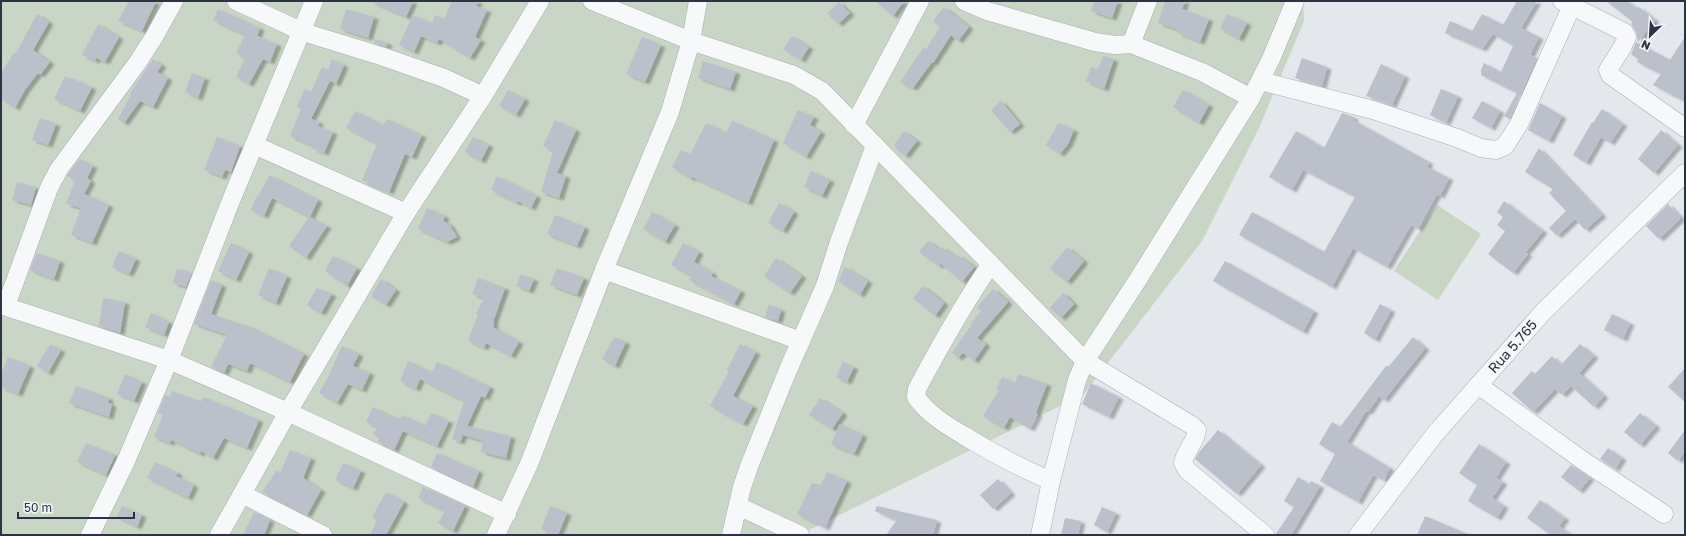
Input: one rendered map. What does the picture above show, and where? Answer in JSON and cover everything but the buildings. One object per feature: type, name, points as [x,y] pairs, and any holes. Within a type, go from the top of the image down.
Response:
[{"type":"street","points":[[174,1],[138,62],[59,169],[49,188],[3,306],[169,360],[288,412],[507,514]]},
{"type":"street","points":[[236,1],[303,32],[381,56],[444,78],[483,96]]},
{"type":"street","points":[[90,535],[126,461],[169,360],[254,145],[303,32],[314,1]]},
{"type":"street","points":[[219,535],[288,412],[406,213],[483,96],[540,1]]},
{"type":"street","points":[[592,1],[691,41],[794,75],[822,91],[1085,360],[1193,426],[1196,430],[1196,435],[1184,457],[1183,463],[1187,470],[1265,535]]},
{"type":"street","points":[[496,535],[529,464],[604,270],[670,112],[691,41],[698,1]]},
{"type":"street","points":[[854,125],[920,1]]},
{"type":"street","points":[[964,1],[987,11],[1095,42],[1115,45],[1131,44],[1202,72],[1251,98]]},
{"type":"street","points":[[1131,44],[1148,1]]},
{"type":"street","points":[[1040,535],[1051,481],[1077,380],[1085,360],[1137,281],[1261,81],[1295,1]]},
{"type":"street","points":[[1261,81],[1372,110],[1457,138],[1481,148],[1496,150],[1505,146],[1519,124],[1570,3],[1624,32],[1627,37],[1608,70],[1610,75],[1685,128]]},
{"type":"street","points":[[254,145],[406,213]]},
{"type":"street","points":[[731,535],[742,487],[750,464],[788,370],[825,286],[839,242],[875,146]]},
{"type":"street","name":"Rua 5.765","points":[[1358,535],[1435,434],[1543,312],[1603,251],[1682,182]]},
{"type":"street","points":[[991,264],[946,334],[917,389],[916,398],[924,409],[947,426],[984,448],[1051,481]]},
{"type":"street","points":[[604,270],[801,341]]},
{"type":"street","points":[[1478,385],[1585,462],[1664,514]]},
{"type":"street","points":[[242,494],[323,535]]},
{"type":"street","points":[[738,506],[800,535]]},
{"type":"green space","points":[[1,1],[1303,1],[1304,21],[1259,128],[1202,241],[1084,394],[799,535],[1,535]]},
{"type":"green space","points":[[1437,205],[1481,234],[1438,300],[1394,271]]}]
